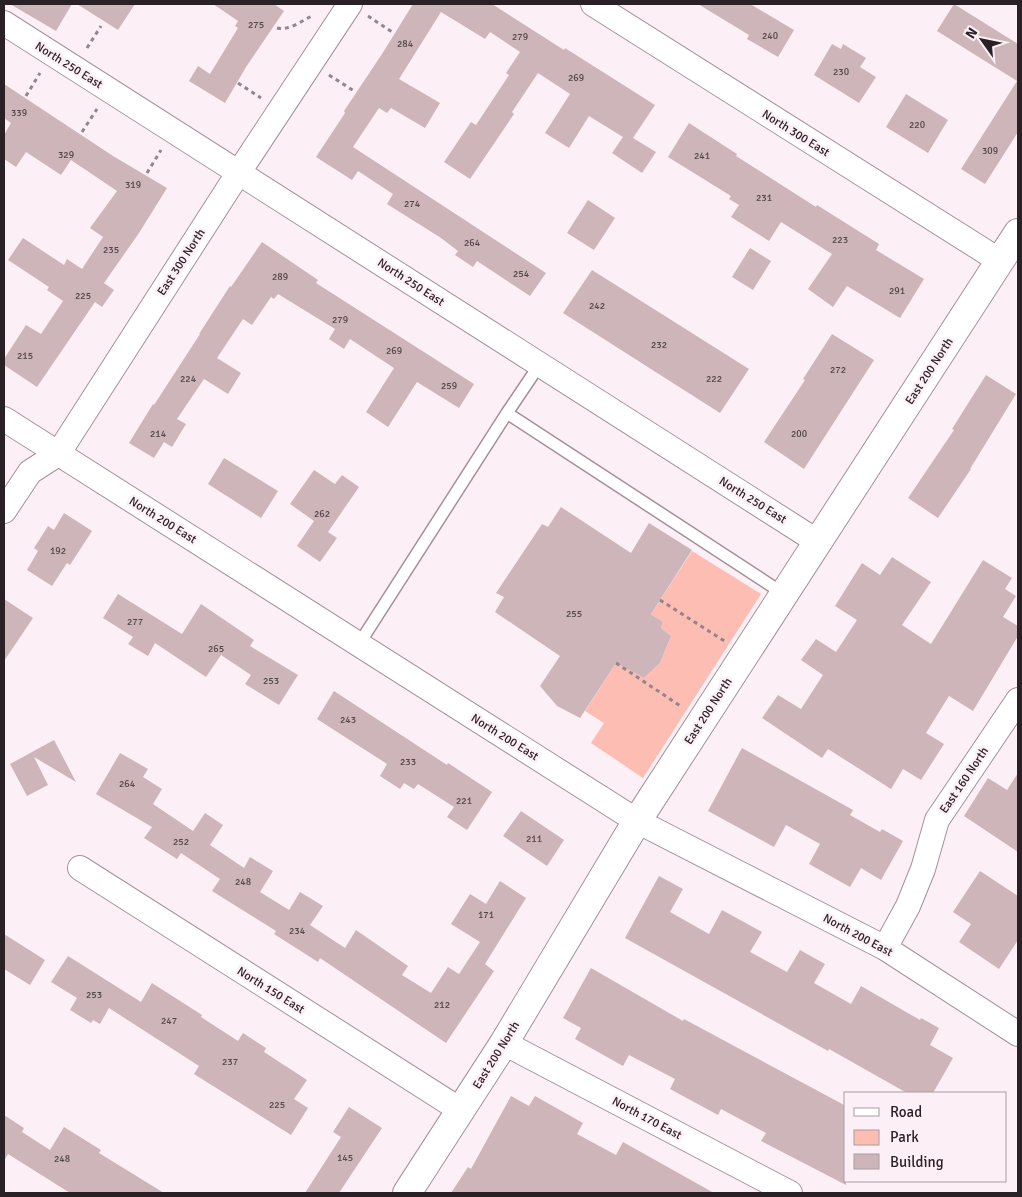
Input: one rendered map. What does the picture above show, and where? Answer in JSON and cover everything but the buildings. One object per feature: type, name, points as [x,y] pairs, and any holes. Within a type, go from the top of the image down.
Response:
[{"type":"street","name":"East 300 North","points":[[4,512],[30,472],[58,454],[239,172],[350,4]]},
{"type":"street","name":"North 300 East","points":[[593,4],[1013,244]]},
{"type":"street","name":"North 250 East","points":[[4,23],[818,542]]},
{"type":"street","name":"East 200 North","points":[[407,1193],[504,1044],[637,821],[1013,244]]},
{"type":"street","name":"North 200 East","points":[[4,419],[637,821],[885,948],[1018,1034]]},
{"type":"street","name":"East 160 North","points":[[885,948],[908,906],[923,869],[937,820],[1014,714]]},
{"type":"street","name":"North 150 East","points":[[80,868],[462,1111]]},
{"type":"street","name":"North 170 East","points":[[504,1044],[790,1193]]},
{"type":"lane","points":[[359,644],[540,364]]},
{"type":"lane","points":[[507,413],[784,594]]},
{"type":"path","points":[[350,4],[392,32]]},
{"type":"path","points":[[277,28],[284,30],[312,16]]},
{"type":"path","points":[[74,68],[101,26]]},
{"type":"path","points":[[310,63],[354,91]]},
{"type":"path","points":[[660,600],[729,643]]},
{"type":"path","points":[[616,663],[686,710]]},
{"type":"green space","points":[[692,551],[761,594],[643,778],[591,743],[604,723],[585,711],[616,663],[644,678],[660,663],[671,636],[661,628],[663,622],[651,614]]}]
